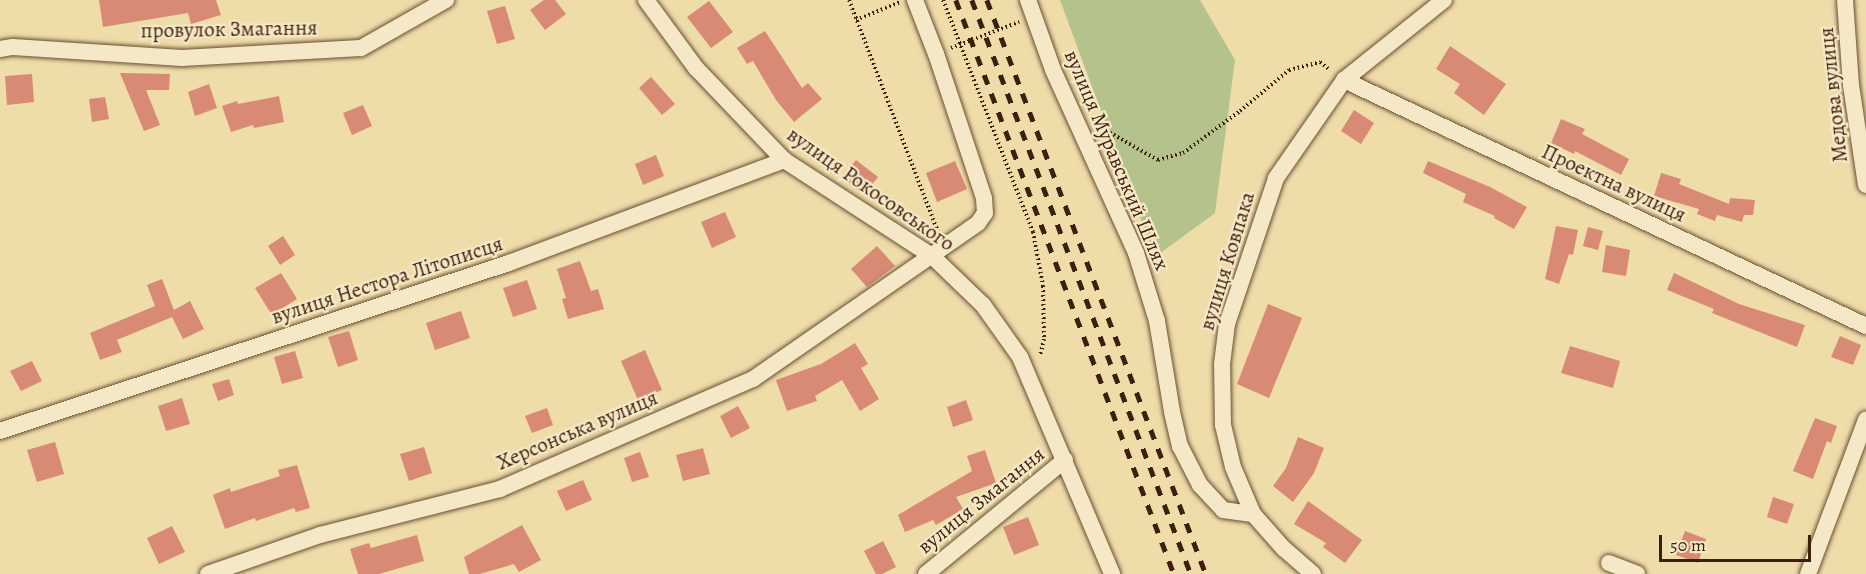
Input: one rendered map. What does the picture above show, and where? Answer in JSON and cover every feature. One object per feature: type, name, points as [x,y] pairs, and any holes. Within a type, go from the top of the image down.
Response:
[{"type":"street","name":"провулок Змагання","points":[[0,49],[13,47],[182,57],[360,48],[447,0]]},
{"type":"street","name":"вулиця Рокосовського","points":[[646,0],[696,68],[784,160],[938,252],[983,305],[1020,357],[1112,574]]},
{"type":"street","points":[[915,0],[936,54]]},
{"type":"street","name":"вулиця Муравський Шлях","points":[[1028,0],[1072,111],[1136,253],[1157,321],[1180,446],[1200,485],[1223,510],[1252,514]]},
{"type":"street","name":"вулиця Ковпака","points":[[1313,574],[1284,549],[1252,514],[1233,467],[1222,424],[1222,364],[1227,324],[1276,178],[1344,80],[1444,0]]},
{"type":"street","name":"Медова вулиця","points":[[1845,0],[1851,85],[1866,185]]},
{"type":"street","name":"Херсонська вулиця","points":[[208,574],[320,535],[500,489],[753,379],[938,252],[978,223],[985,213],[984,198],[936,54]]},
{"type":"street","name":"Проектна вулиця","points":[[1344,80],[1866,326]]},
{"type":"street","name":"вулиця Нестора Літописця","points":[[0,431],[509,263],[784,160]]},
{"type":"street","points":[[1808,574],[1866,420]]},
{"type":"street","name":"вулиця Змагання","points":[[926,574],[1065,460]]},
{"type":"street","points":[[1609,563],[1637,574]]},
{"type":"path","points":[[849,0],[938,252]]},
{"type":"path","points":[[856,20],[905,0]]},
{"type":"path","points":[[943,0],[1033,232],[1043,286],[1044,339],[1033,385]]},
{"type":"path","points":[[936,54],[1034,16]]},
{"type":"path","points":[[1072,111],[1158,160],[1183,153],[1240,111],[1289,69],[1320,62],[1344,80]]},
{"type":"green space","points":[[1060,0],[1200,0],[1235,60],[1215,213],[1155,257]]},
{"type":"building","points":[[99,0],[216,0],[221,15],[191,24],[188,13],[103,27]]},
{"type":"building","points":[[544,0],[555,0],[566,14],[545,30],[530,10]]},
{"type":"building","points":[[709,1],[733,32],[711,48],[687,17]]},
{"type":"building","points":[[505,6],[515,39],[497,44],[487,11]]},
{"type":"building","points":[[765,31],[802,88],[808,83],[822,99],[794,122],[776,100],[753,61],[747,64],[737,48]]},
{"type":"building","points":[[1450,46],[1506,84],[1484,115],[1454,93],[1460,84],[1436,69]]},
{"type":"building","points":[[120,73],[170,74],[169,90],[146,90],[160,125],[144,131]]},
{"type":"building","points":[[32,74],[34,102],[7,105],[5,76]]},
{"type":"building","points":[[651,77],[675,104],[662,115],[639,88]]},
{"type":"building","points":[[209,84],[217,108],[195,116],[188,92]]},
{"type":"building","points":[[279,96],[284,122],[254,128],[253,125],[231,132],[222,106],[237,101],[238,104]]},
{"type":"building","points":[[105,97],[109,119],[92,122],[89,99]]},
{"type":"building","points":[[363,105],[372,126],[352,135],[343,113]]},
{"type":"building","points":[[1354,110],[1374,123],[1361,144],[1341,131]]},
{"type":"building","points":[[1561,119],[1585,129],[1582,134],[1629,159],[1621,175],[1575,151],[1574,154],[1551,143]]},
{"type":"building","points":[[656,155],[664,176],[643,185],[635,164]]},
{"type":"building","points":[[856,160],[878,177],[864,194],[842,177]]},
{"type":"building","points":[[955,161],[967,189],[937,202],[926,173]]},
{"type":"building","points":[[1428,161],[1490,187],[1527,207],[1514,229],[1494,218],[1495,216],[1463,202],[1466,194],[1423,173]]},
{"type":"building","points":[[1661,173],[1681,179],[1679,184],[1729,204],[1730,198],[1755,200],[1753,215],[1744,215],[1742,222],[1717,215],[1715,221],[1697,214],[1699,209],[1654,196]]},
{"type":"building","points":[[725,212],[736,237],[712,248],[701,222]]},
{"type":"building","points":[[1556,226],[1578,230],[1573,255],[1569,254],[1559,284],[1545,279]]},
{"type":"building","points":[[1588,227],[1603,231],[1598,250],[1583,246]]},
{"type":"building","points":[[283,236],[295,255],[280,265],[268,246]]},
{"type":"building","points":[[1606,245],[1630,250],[1626,276],[1602,272]]},
{"type":"building","points":[[877,246],[895,266],[867,287],[851,269]]},
{"type":"building","points":[[580,261],[591,291],[598,289],[604,309],[568,319],[562,299],[566,298],[557,269]]},
{"type":"building","points":[[281,273],[297,299],[272,315],[255,288]]},
{"type":"building","points":[[1674,273],[1739,304],[1805,325],[1797,347],[1712,313],[1714,309],[1667,290]]},
{"type":"building","points":[[162,279],[174,310],[190,301],[204,329],[183,339],[172,317],[117,340],[122,352],[100,360],[90,333],[155,306],[147,285]]},
{"type":"building","points":[[527,280],[537,309],[513,317],[503,288]]},
{"type":"building","points":[[1268,304],[1302,318],[1269,398],[1237,384]]},
{"type":"building","points":[[461,311],[470,338],[435,350],[426,323]]},
{"type":"building","points":[[349,331],[358,360],[338,367],[328,337]]},
{"type":"building","points":[[1840,336],[1861,345],[1853,365],[1831,357]]},
{"type":"building","points":[[855,343],[868,364],[861,368],[879,399],[860,411],[842,380],[815,396],[817,401],[787,411],[776,380],[821,364]]},
{"type":"building","points":[[1570,346],[1620,361],[1613,388],[1561,373]]},
{"type":"building","points":[[645,350],[662,390],[638,400],[621,361]]},
{"type":"building","points":[[295,351],[303,378],[282,384],[274,357]]},
{"type":"building","points":[[32,361],[42,381],[21,391],[10,371]]},
{"type":"building","points":[[229,379],[234,395],[218,401],[212,384]]},
{"type":"building","points":[[182,398],[190,424],[166,431],[158,406]]},
{"type":"building","points":[[966,400],[973,420],[953,427],[947,407]]},
{"type":"building","points":[[738,406],[750,428],[731,438],[720,416]]},
{"type":"building","points":[[547,408],[553,425],[532,433],[525,416]]},
{"type":"building","points":[[1815,418],[1837,426],[1831,443],[1827,441],[1813,479],[1793,471]]},
{"type":"building","points":[[1298,437],[1324,448],[1314,473],[1293,502],[1273,486],[1286,468]]},
{"type":"building","points":[[55,442],[64,474],[37,482],[27,450]]},
{"type":"building","points":[[424,447],[432,473],[409,481],[400,454]]},
{"type":"building","points":[[703,448],[710,474],[683,481],[676,455]]},
{"type":"building","points":[[985,450],[996,483],[956,497],[963,509],[936,525],[933,520],[905,532],[898,515],[972,471],[967,456]]},
{"type":"building","points":[[640,452],[649,477],[632,482],[624,458]]},
{"type":"building","points":[[297,465],[310,508],[296,512],[294,508],[225,529],[213,495],[230,488],[231,492],[280,476],[278,470]]},
{"type":"building","points":[[583,480],[592,500],[566,511],[557,491]]},
{"type":"building","points":[[1773,497],[1794,504],[1787,524],[1767,517]]},
{"type":"building","points":[[1308,501],[1362,540],[1345,563],[1323,547],[1326,543],[1294,524]]},
{"type":"building","points":[[1028,517],[1039,545],[1014,555],[1003,527]]},
{"type":"building","points":[[522,525],[541,560],[519,572],[514,564],[480,574],[469,574],[464,557]]},
{"type":"building","points":[[172,526],[185,552],[159,564],[147,538]]},
{"type":"building","points":[[1685,531],[1706,539],[1698,563],[1676,555]]},
{"type":"building","points":[[417,535],[424,561],[379,574],[358,574],[350,549],[369,543],[371,548]]},
{"type":"building","points":[[883,541],[896,567],[882,574],[876,574],[864,551]]},
{"type":"railway","points":[[956,0],[1174,574]]},
{"type":"railway","points":[[972,0],[1191,574]]},
{"type":"railway","points":[[987,0],[1206,574]]}]
